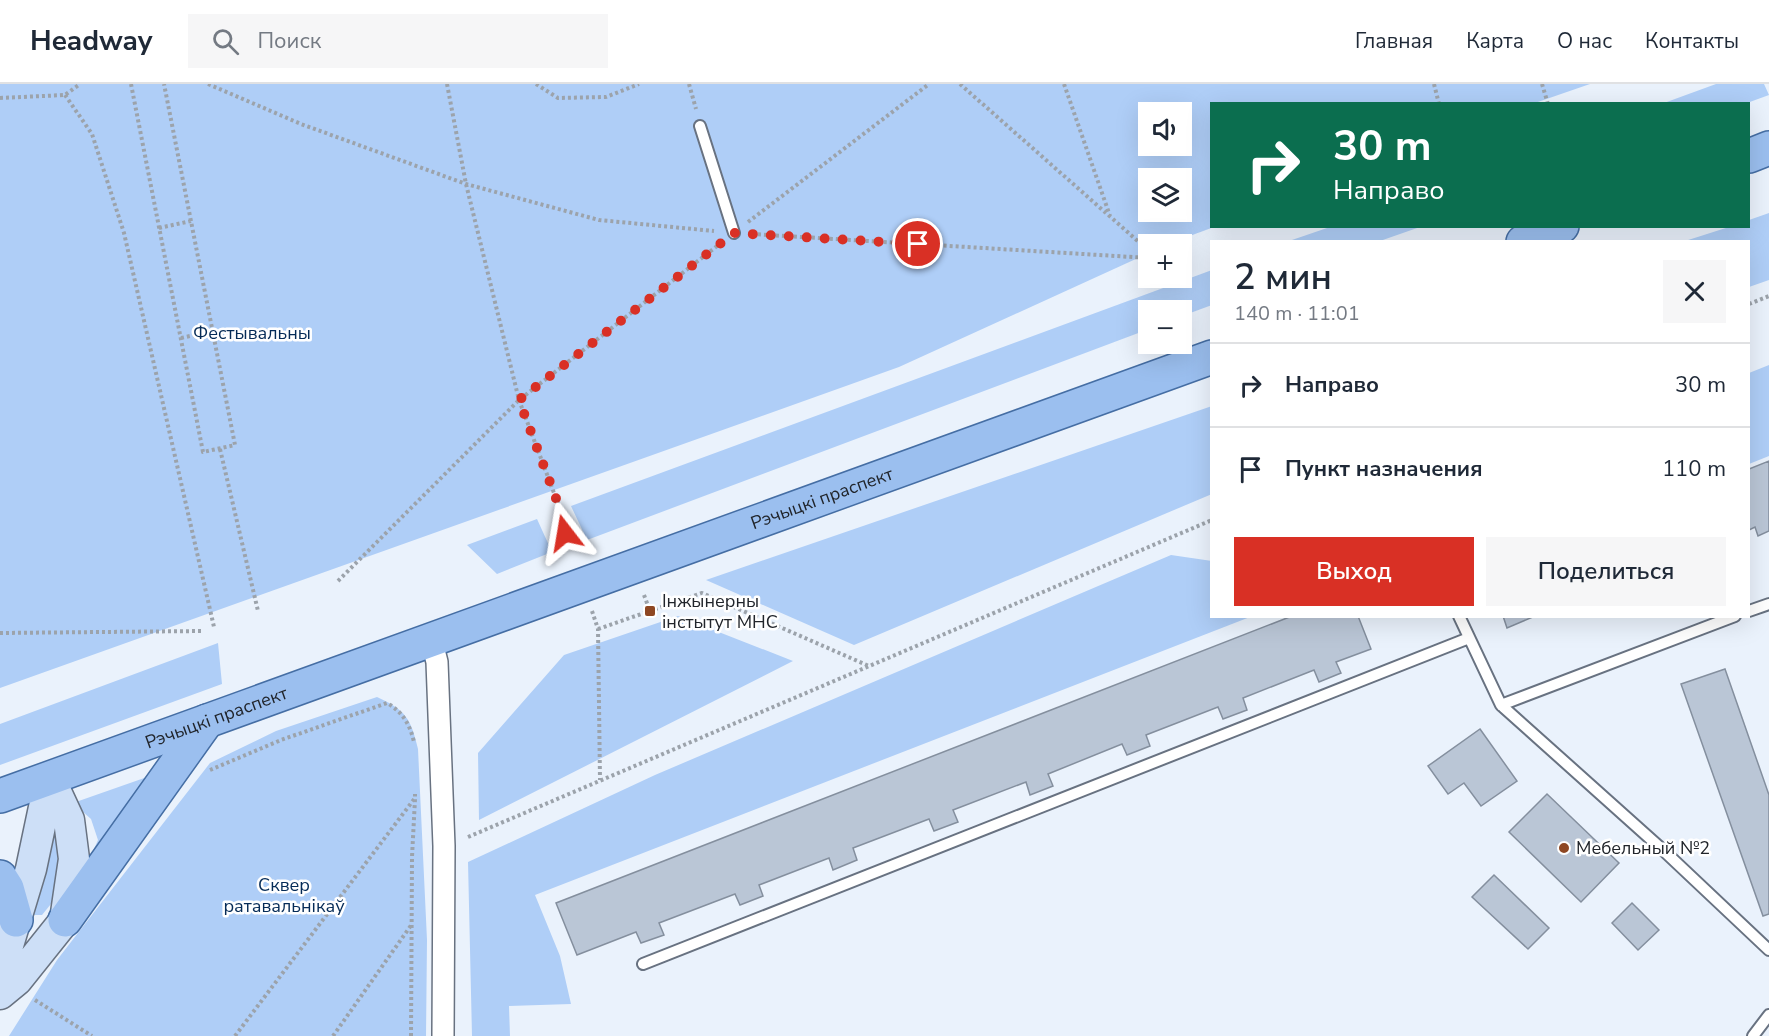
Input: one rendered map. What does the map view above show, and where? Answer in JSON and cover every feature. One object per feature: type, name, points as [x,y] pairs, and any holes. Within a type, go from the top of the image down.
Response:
[{"type":"main road","points":[[1750,156],[1769,148]]},
{"type":"main road","points":[[1528,240],[1557,228]]},
{"type":"main road","name":"Рэчыцкі праспект","points":[[0,796],[1210,358]]},
{"type":"main road","points":[[0,994],[17,980],[65,920],[207,721]]},
{"type":"main road","points":[[50,779],[69,820],[74,859],[65,920]]},
{"type":"main road","points":[[0,972],[31,869],[50,779]]},
{"type":"main road","points":[[0,877],[7,888],[16,920]]},
{"type":"street","points":[[431,638],[437,662],[443,834],[443,1036]]},
{"type":"lane","points":[[700,126],[734,233]]},
{"type":"lane","points":[[1750,611],[1769,604]]},
{"type":"lane","points":[[1460,618],[1501,705],[1769,950]]},
{"type":"lane","points":[[1501,705],[1731,618]]},
{"type":"lane","points":[[643,964],[1469,638]]},
{"type":"lane","points":[[1753,1036],[1769,1015]]},
{"type":"path","points":[[0,98],[65,95],[80,84]]},
{"type":"path","points":[[131,84],[203,452],[236,445],[164,84]]},
{"type":"path","points":[[208,84],[301,124],[466,184],[599,220],[734,233],[1138,257]]},
{"type":"path","points":[[447,84],[466,184],[519,400],[557,501],[571,548]]},
{"type":"path","points":[[537,84],[558,98],[606,97],[639,84]]},
{"type":"path","points":[[689,84],[700,126]]},
{"type":"path","points":[[339,581],[519,400],[929,84]]},
{"type":"path","points":[[960,84],[1138,242]]},
{"type":"path","points":[[1064,84],[1111,219]]},
{"type":"path","points":[[1434,84],[1438,102]]},
{"type":"path","points":[[1542,84],[1547,102]]},
{"type":"path","points":[[65,95],[92,134],[124,233],[214,627]]},
{"type":"path","points":[[159,228],[191,221]]},
{"type":"path","points":[[1750,304],[1769,296]]},
{"type":"path","points":[[181,338],[213,331]]},
{"type":"path","points":[[220,449],[258,611]]},
{"type":"path","points":[[459,841],[1210,521]]},
{"type":"path","points":[[598,629],[702,593],[870,666]]},
{"type":"path","points":[[592,609],[598,629],[600,780]]},
{"type":"path","points":[[0,633],[203,631]]},
{"type":"path","points":[[208,770],[281,740],[387,704],[395,708],[410,725],[415,750]]},
{"type":"path","points":[[411,1036],[415,789]]},
{"type":"path","points":[[235,1036],[415,798]]},
{"type":"path","points":[[333,1036],[412,924]]},
{"type":"path","points":[[35,999],[92,1036]]},
{"type":"green space","name":"Фестывальны","points":[[0,84],[1590,84],[1538,102],[1210,102],[1211,228],[1192,235],[1138,234],[1138,258],[899,367],[0,688]]},
{"type":"green space","points":[[1716,84],[1764,84],[1769,95],[1750,102],[1667,102]]},
{"type":"green space","points":[[1769,213],[1769,280],[1750,287],[1750,240],[1688,240],[1726,228],[1750,228],[1750,220]]},
{"type":"green space","points":[[1327,228],[1417,228],[1383,240],[1292,240]]},
{"type":"green space","points":[[1210,271],[1210,306],[1192,312],[1192,300],[1138,300],[1138,333],[587,540],[571,506],[1163,288],[1192,288],[1192,277]]},
{"type":"green space","points":[[1769,365],[1769,456],[1750,464],[1750,373]]},
{"type":"green space","points":[[1210,407],[1210,495],[854,645],[706,580]]},
{"type":"green space","points":[[537,519],[552,552],[497,574],[467,545]]},
{"type":"green space","points":[[1171,555],[1210,561],[1210,618],[1247,618],[535,895],[560,956],[571,1004],[509,1006],[510,1036],[472,1036],[468,862],[655,775]]},
{"type":"green space","points":[[678,616],[793,661],[479,820],[478,753],[564,655]]},
{"type":"green space","points":[[218,643],[222,684],[0,765],[0,724]]},
{"type":"green space","name":"Сквер ратавальнікаў","points":[[377,697],[395,706],[406,717],[413,730],[418,749],[427,940],[426,1036],[9,1036],[57,960],[210,763],[276,731]]},
{"type":"green space","points":[[150,776],[89,860],[98,840],[91,819],[73,803]]},
{"type":"green space","points":[[57,827],[63,841],[55,899],[42,915],[31,915],[50,835]]},
{"type":"building","points":[[1769,461],[1769,531],[1758,536],[1755,527],[1750,530],[1750,469]]},
{"type":"building","points":[[1287,618],[1359,618],[1371,649],[1336,662],[1341,673],[1319,682],[1314,670],[1243,698],[1247,710],[1223,719],[1218,707],[1146,735],[1150,746],[1127,755],[1122,744],[1048,774],[1053,786],[1030,795],[1026,782],[953,810],[958,822],[934,831],[929,819],[853,848],[857,860],[833,870],[829,858],[759,885],[763,896],[740,905],[735,894],[659,923],[664,935],[641,943],[636,932],[577,955],[556,903]]},
{"type":"building","points":[[1504,618],[1530,618],[1507,628]]},
{"type":"building","points":[[1725,669],[1769,795],[1769,914],[1763,916],[1681,684]]},
{"type":"building","points":[[1480,729],[1517,781],[1481,806],[1464,783],[1448,794],[1428,766]]},
{"type":"building","name":"Мебельный №2","points":[[1547,794],[1619,863],[1581,902],[1509,832]]},
{"type":"building","points":[[1494,875],[1549,928],[1528,949],[1472,897]]},
{"type":"building","points":[[1632,903],[1659,930],[1638,950],[1612,923]]},
{"type":"place","name":"Інжынерны інстытут МНС","points":[[650,611]]},
{"type":"place","name":"Мебельный №2","points":[[1564,848]]},
{"type":"route","points":[[565,533],[557,501],[519,400],[734,233],[918,244]]}]
